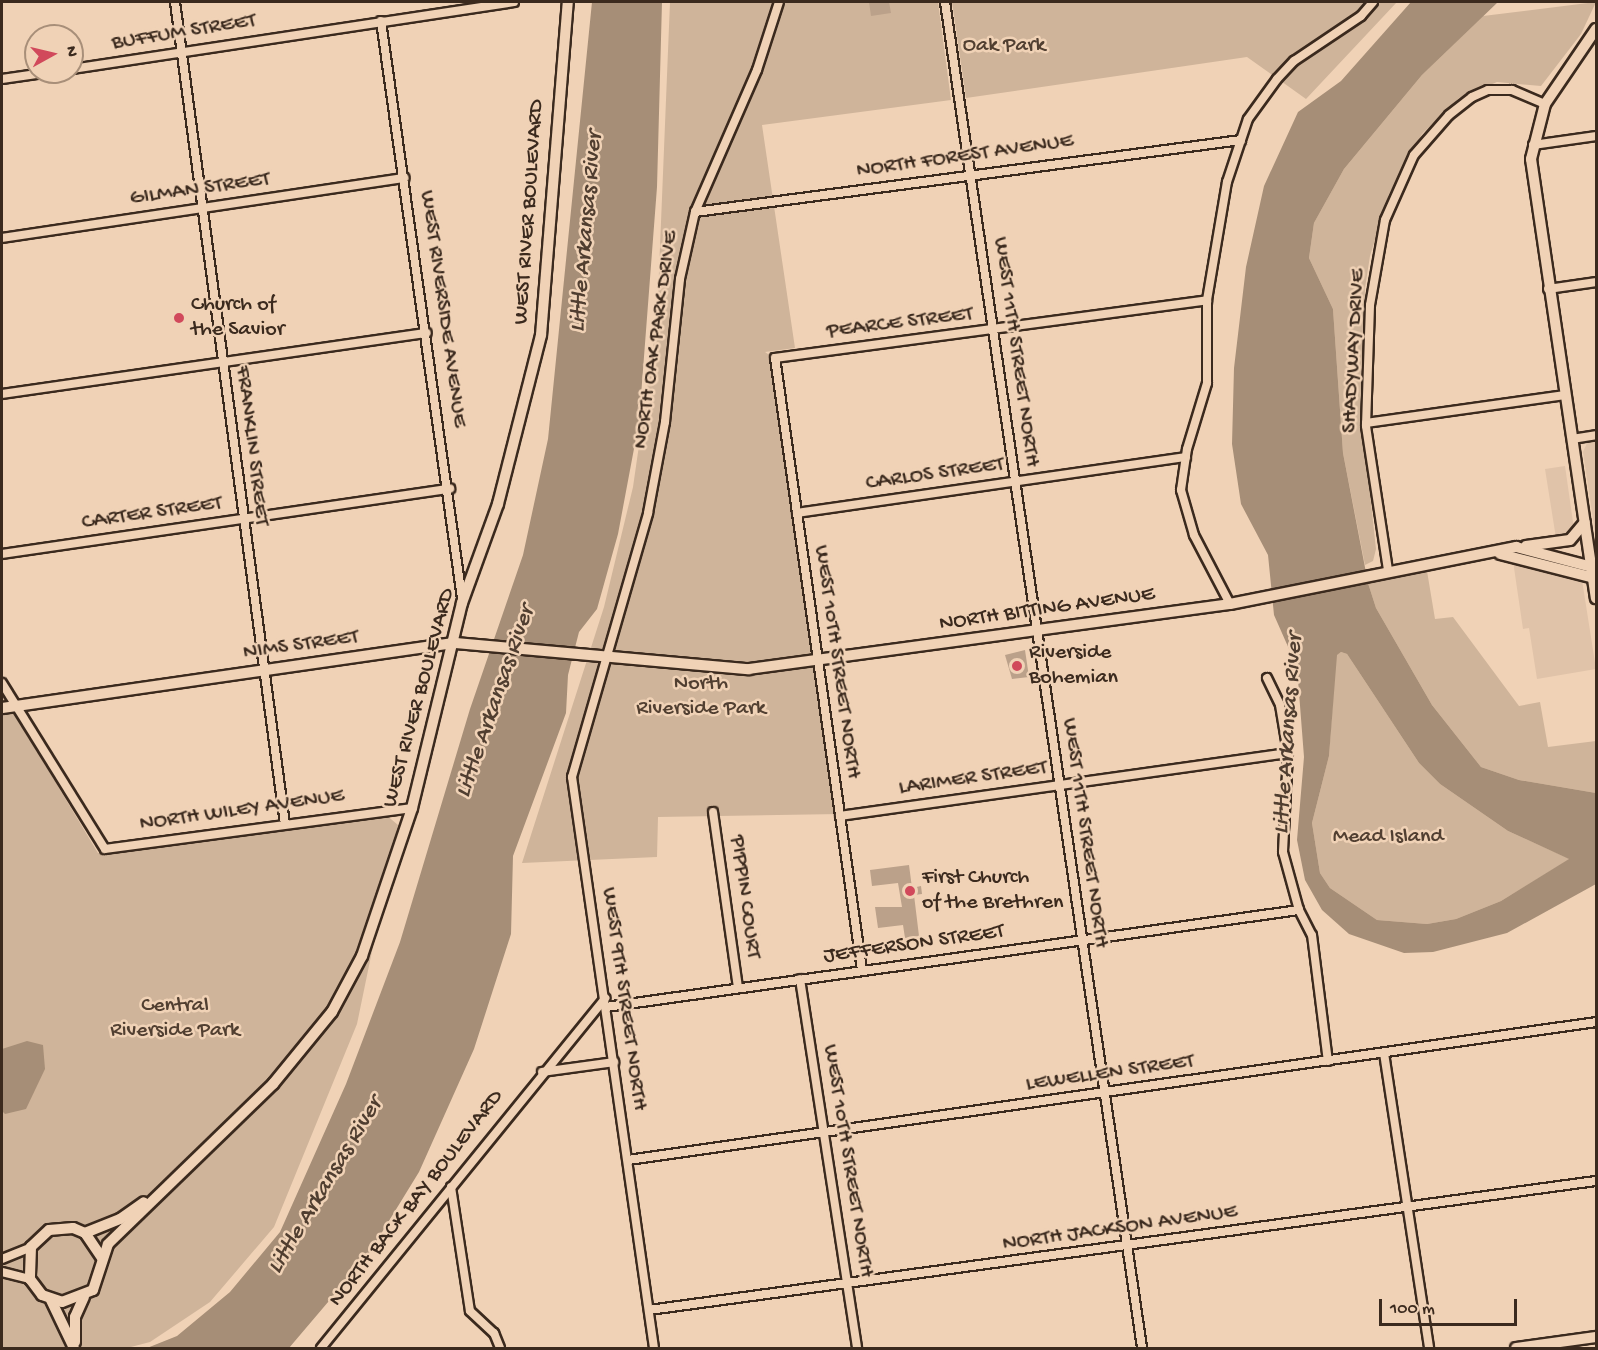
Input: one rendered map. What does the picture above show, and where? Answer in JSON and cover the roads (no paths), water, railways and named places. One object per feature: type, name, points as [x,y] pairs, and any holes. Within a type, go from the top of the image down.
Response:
[{"type":"street","name":"FRANKLIN STREET","points":[[175,2],[242,519],[285,824]]},
{"type":"street","name":"BUFFUM STREET","points":[[84,67],[381,21],[457,6],[514,2]]},
{"type":"street","name":"WEST RIVER BOULEVARD","points":[[102,1258],[108,1244],[273,1084],[348,988],[412,808],[455,643],[462,603],[498,504],[544,317],[568,2]]},
{"type":"street","name":"NORTH OAK PARK DRIVE","points":[[606,658],[656,475],[680,279],[695,212],[757,70],[779,2]]},
{"type":"street","name":"WEST 11TH STREET NORTH","points":[[945,2],[1142,1348]]},
{"type":"street","points":[[1230,604],[1186,516],[1181,490],[1186,457],[1207,383],[1207,300],[1227,182],[1253,110],[1294,61],[1339,33],[1372,2]]},
{"type":"street","name":"WEST RIVERSIDE AVENUE","points":[[381,21],[450,489],[462,603]]},
{"type":"street","points":[[1596,29],[1545,104],[1533,145],[1532,185],[1595,573],[1596,598]]},
{"type":"street","points":[[2,79],[24,76]]},
{"type":"street","name":"SHADYWAY DRIVE","points":[[1388,570],[1366,423],[1370,305],[1385,220],[1414,155],[1449,115],[1488,90],[1512,90],[1545,104]]},
{"type":"street","points":[[1533,145],[1596,136]]},
{"type":"street","name":"NORTH FOREST AVENUE","points":[[695,212],[1241,140]]},
{"type":"street","name":"GILMAN STREET","points":[[2,238],[405,178]]},
{"type":"street","points":[[1548,289],[1596,282]]},
{"type":"street","name":"PEARCE STREET","points":[[775,358],[1207,300]]},
{"type":"street","points":[[2,394],[428,333]]},
{"type":"street","name":"WEST 10TH STREET NORTH","points":[[775,358],[862,970]]},
{"type":"street","points":[[1366,423],[1565,395]]},
{"type":"street","points":[[1572,439],[1596,435]]},
{"type":"street","name":"CARLOS STREET","points":[[797,513],[1186,457]]},
{"type":"street","name":"CARTER STREET","points":[[2,554],[450,489]]},
{"type":"street","points":[[1516,548],[1570,540],[1585,522]]},
{"type":"street","name":"NORTH BITTING AVENUE","points":[[606,658],[749,669],[1230,604],[1367,574],[1516,548],[1595,573]]},
{"type":"street","name":"NORTH BITTING AVENUE","points":[[1491,554],[1595,573]]},
{"type":"street","name":"NIMS STREET","points":[[2,708],[455,643],[606,658]]},
{"type":"street","name":"WEST 9TH STREET NORTH","points":[[606,658],[572,777],[654,1348]]},
{"type":"street","points":[[1268,678],[1280,705],[1288,753],[1281,832],[1299,910],[1312,935],[1328,1061]]},
{"type":"street","points":[[2,683],[15,706]]},
{"type":"street","name":"NORTH WILEY AVENUE","points":[[15,706],[105,849],[412,808]]},
{"type":"street","name":"LARIMER STREET","points":[[840,816],[1288,753]]},
{"type":"street","name":"PIPPIN COURT","points":[[714,812],[738,988]]},
{"type":"street","name":"JEFFERSON STREET","points":[[606,1007],[1299,910]]},
{"type":"street","name":"WEST 10TH STREET NORTH","points":[[800,979],[857,1348]]},
{"type":"street","name":"NORTH BACK BAY BOULEVARD","points":[[321,1348],[542,1072],[605,998]]},
{"type":"street","name":"LEWELLEN STREET","points":[[628,1160],[1596,1023]]},
{"type":"street","points":[[1384,1053],[1429,1348]]},
{"type":"street","points":[[542,1072],[614,1062]]},
{"type":"street","name":"NORTH JACKSON AVENUE","points":[[649,1310],[1596,1181]]},
{"type":"street","points":[[451,1187],[470,1311],[494,1333],[500,1348]]},
{"type":"street","name":"WEST RIVER BOULEVARD","points":[[85,1233],[120,1219],[164,1188]]},
{"type":"street","points":[[2,1259],[31,1247],[44,1234],[61,1227],[85,1233],[102,1258],[99,1280],[84,1297],[75,1317],[74,1348]]},
{"type":"street","points":[[30,1279],[31,1247]]},
{"type":"street","points":[[2,1272],[30,1279],[51,1300],[74,1348]]},
{"type":"street","points":[[51,1300],[84,1297]]},
{"type":"street","points":[[1516,1348],[1596,1337]]},
{"type":"water","name":"Little Arkansas River","points":[[592,2],[662,2],[657,187],[639,422],[618,534],[597,609],[579,632],[568,675],[566,713],[513,856],[511,934],[474,1049],[419,1172],[368,1255],[289,1348],[147,1348],[177,1336],[230,1292],[280,1232],[346,1084],[400,942],[470,709],[523,555],[548,439]]},
{"type":"water","points":[[1411,2],[1498,2],[1422,75],[1344,169],[1314,223],[1309,258],[1333,309],[1343,453],[1368,583],[1376,608],[1432,705],[1481,767],[1519,780],[1596,793],[1596,884],[1507,933],[1433,952],[1404,953],[1349,934],[1322,910],[1305,880],[1297,840],[1304,757],[1297,667],[1274,615],[1268,555],[1241,504],[1232,444],[1234,368],[1246,267],[1264,186],[1298,112],[1341,81]],"holes":[[[1341,652],[1347,654],[1419,763],[1440,784],[1508,831],[1569,859],[1501,901],[1456,919],[1427,924],[1377,920],[1330,888],[1320,873],[1312,823],[1329,756],[1337,655]]]},
{"type":"water","points":[[27,1041],[43,1045],[45,1069],[26,1109],[5,1114],[2,1111],[2,1049]]},
{"type":"place","name":"Church of the Savior","points":[[179,318]]},
{"type":"place","name":"Riverside Bohemian","points":[[1017,666]]},
{"type":"place","name":"First Church of the Brethren","points":[[910,891]]},
{"type":"park label","name":"Oak Park","points":[[1004,47]]},
{"type":"park label","name":"North Riverside Park","points":[[701,696]]},
{"type":"park label","name":"Mead Island","points":[[1388,838]]},
{"type":"park label","name":"Central Riverside Park","points":[[175,1018]]}]
